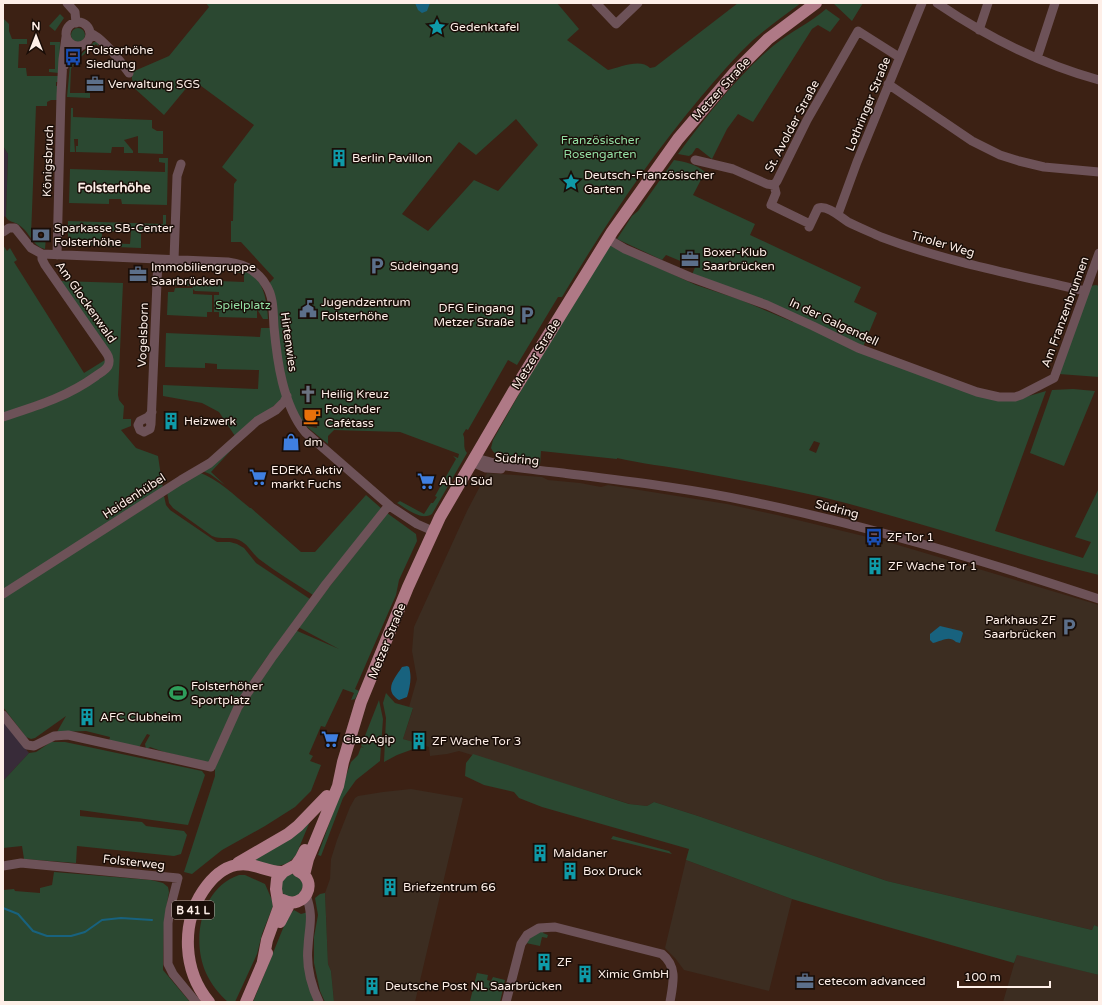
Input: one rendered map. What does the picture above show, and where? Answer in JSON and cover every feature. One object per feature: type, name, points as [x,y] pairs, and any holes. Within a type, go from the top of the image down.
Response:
[{"type":"main road","name":"Metzer Straße","points":[[306,895],[309,886],[308,880],[304,875],[308,859],[338,786],[343,762],[361,702],[433,531],[473,460],[513,392],[608,239],[649,178],[678,140],[735,72],[768,40],[816,3]]},
{"type":"main road","name":"Metzer Straße","points":[[276,889],[277,879],[296,865],[301,858],[343,762]]},
{"type":"main road","points":[[235,865],[288,834],[298,826],[327,796]]},
{"type":"main road","points":[[235,865],[250,864],[276,873],[297,870],[304,875]]},
{"type":"main road","name":"B 41 L","points":[[209,1002],[199,988],[191,965],[188,943],[189,924],[196,904],[206,886],[219,873],[235,865]]},
{"type":"main road","name":"B 41 L","points":[[217,1002],[204,983],[195,953],[194,938],[196,923],[203,903],[208,894],[220,880],[240,871],[253,872],[264,876],[276,889]]},
{"type":"main road","points":[[276,889],[282,899],[290,903],[300,901],[306,895]]},
{"type":"main road","points":[[263,961],[267,940],[279,908],[276,889]]},
{"type":"main road","points":[[246,1002],[290,903]]},
{"type":"street","points":[[63,69],[68,58],[87,42],[90,33],[87,26],[76,22],[74,12],[66,3]]},
{"type":"street","points":[[596,3],[612,27],[638,3]]},
{"type":"street","name":"Lothringer Straße","points":[[838,214],[888,84],[922,3]]},
{"type":"street","points":[[937,3],[980,30],[1037,58],[1098,78]]},
{"type":"street","points":[[980,30],[988,3]]},
{"type":"street","points":[[1037,58],[1055,3]]},
{"type":"street","name":"Königsbruch","points":[[57,255],[63,69],[67,29],[76,22]]},
{"type":"street","name":"St. Avolder Straße","points":[[695,160],[733,169],[767,184],[774,185],[807,120],[858,31],[899,57]]},
{"type":"street","points":[[90,33],[95,35],[102,42],[129,74]]},
{"type":"street","points":[[66,37],[71,44],[81,46]]},
{"type":"street","points":[[888,84],[972,141],[1000,155],[1019,162],[1044,167],[1099,172]]},
{"type":"street","points":[[174,260],[177,176],[181,164]]},
{"type":"street","name":"Tiroler Weg","points":[[774,185],[776,193],[771,205],[809,225],[818,208],[822,207],[838,214],[847,221],[878,235],[926,253],[1086,291]]},
{"type":"street","points":[[3,232],[9,228],[15,228],[31,248],[42,254]]},
{"type":"street","name":"In der Galgendell","points":[[608,239],[637,255],[690,277],[743,295],[779,310],[858,348],[977,392],[1000,397],[1015,397],[1054,378]]},
{"type":"street","name":"Am Franzenbrunnen","points":[[1054,378],[1099,253]]},
{"type":"street","name":"Hirtenwies","points":[[42,254],[228,262],[247,267],[264,282],[271,297],[277,350],[287,396],[296,420],[305,432],[389,505],[417,524],[433,531]]},
{"type":"street","name":"Am Glockenwald","points":[[3,417],[62,397],[104,370],[109,361],[107,354],[45,265],[42,259],[42,254]]},
{"type":"street","name":"Vogelsborn","points":[[150,418],[158,259]]},
{"type":"street","name":"Heidenhübel","points":[[3,594],[210,463],[257,421],[273,412],[284,402],[287,396]]},
{"type":"street","points":[[273,412],[283,413],[296,420]]},
{"type":"street","name":"Südring","points":[[483,444],[486,451],[492,457],[514,467]]},
{"type":"street","name":"Südring","points":[[473,460],[482,459],[499,465],[623,480],[736,498],[821,517],[883,533],[1099,599]]},
{"type":"street","name":"Südring","points":[[473,460],[486,468],[562,473]]},
{"type":"street","points":[[3,715],[27,745],[31,746],[54,736],[68,735],[211,767],[238,707],[273,656],[326,584],[389,505]]},
{"type":"street","name":"Folsterweg","points":[[3,866],[21,863],[178,878],[168,923],[168,964],[173,974],[196,1002]]},
{"type":"street","points":[[306,895],[312,919],[308,948],[308,964],[310,979],[319,1002]]},
{"type":"street","points":[[506,1002],[519,950],[523,940],[531,932],[545,927],[565,930],[662,954],[668,960],[674,972],[674,982],[670,1002]]},
{"type":"shaded area","points":[[3,146],[8,154],[6,217],[3,216]]},
{"type":"shaded area","points":[[487,473],[542,477],[548,480],[580,483],[601,487],[608,485],[727,504],[888,542],[1099,605],[1099,927],[1094,925],[1092,930],[887,881],[654,802],[647,806],[630,804],[459,751],[430,756],[429,747],[403,739],[413,709],[409,707],[417,679],[412,651],[414,627],[467,511]]},
{"type":"shaded area","points":[[3,721],[29,753],[3,781]]},
{"type":"shaded area","points":[[411,789],[463,798],[415,1002],[334,1002],[331,971],[328,964],[325,893],[330,879],[331,859],[337,840],[355,798],[358,796]]},
{"type":"shaded area","points":[[686,860],[792,899],[769,991],[684,970],[665,948]]},
{"type":"shaded area","points":[[1017,954],[1099,975],[1099,1002],[1003,1002]]},
{"type":"green space","name":"Französischer Rosengarten","points":[[206,3],[557,3],[579,29],[567,40],[608,70],[636,63],[646,65],[650,68],[655,67],[738,3],[801,3],[759,35],[739,54],[700,98],[644,170],[610,220],[562,297],[558,297],[517,365],[508,360],[468,430],[466,429],[463,434],[467,453],[432,514],[428,516],[414,513],[397,503],[400,501],[424,514],[437,497],[435,496],[456,459],[453,456],[458,458],[459,454],[400,432],[334,430],[328,436],[328,444],[306,426],[317,428],[317,426],[306,424],[292,412],[267,286],[274,278],[241,242],[231,242],[234,184],[237,180],[222,167],[254,125],[193,80],[164,115],[133,87],[132,72],[169,56],[209,7]],"holes":[[[516,119],[538,145],[498,191],[474,180],[428,231],[402,214],[459,142],[476,155]]]},
{"type":"green space","points":[[833,3],[863,3],[852,21]]},
{"type":"green space","points":[[826,9],[840,19],[830,32],[818,25],[812,29],[753,122],[738,114],[727,129],[712,159],[698,148],[696,148],[689,156],[678,154],[722,97],[747,70],[773,46]]},
{"type":"green space","points":[[60,14],[64,18],[55,31],[49,26]]},
{"type":"green space","points":[[3,18],[9,24],[9,31],[12,39],[27,39],[27,44],[19,44],[18,68],[26,68],[27,76],[58,76],[58,82],[56,82],[56,86],[58,86],[57,100],[47,102],[47,106],[36,106],[31,236],[46,237],[45,249],[37,245],[23,228],[6,217],[8,154],[3,146]]},
{"type":"green space","points":[[78,28],[83,30],[85,35],[83,40],[78,42],[73,40],[71,35],[73,30]]},
{"type":"green space","points":[[50,42],[60,42],[59,73],[49,72],[49,69],[55,69],[55,45],[50,45]]},
{"type":"green space","points":[[94,42],[99,43],[98,46],[96,44],[75,62],[76,64],[73,65],[71,69],[70,93],[90,93],[90,98],[67,97],[70,65]]},
{"type":"green space","points":[[71,108],[73,108],[73,117],[152,120],[152,128],[157,131],[163,131],[163,154],[138,153],[138,136],[124,140],[133,153],[124,153],[124,147],[112,147],[111,153],[76,152],[78,139],[74,139],[75,152],[70,152]]},
{"type":"green space","points":[[159,158],[168,158],[167,205],[122,204],[121,199],[109,199],[109,204],[69,203],[70,169],[165,172],[165,163],[159,162]]},
{"type":"green space","points":[[674,160],[694,165],[702,169],[705,172],[693,195],[755,224],[750,235],[861,287],[854,302],[877,313],[863,347],[692,275],[695,267],[666,255],[662,260],[617,239],[632,216],[638,211]]},
{"type":"green space","points":[[163,215],[166,215],[166,232],[141,232],[141,248],[68,245],[68,221],[163,224]],"holes":[[[102,231],[131,232],[130,244],[102,243]]]},
{"type":"green space","points":[[3,245],[7,251],[10,248],[17,260],[14,262],[84,373],[105,360],[104,358],[106,357],[105,365],[70,389],[3,414]]},
{"type":"green space","points":[[609,245],[696,285],[741,300],[793,322],[794,320],[1012,401],[1046,391],[995,531],[1083,558],[1091,542],[1075,537],[1099,488],[1099,575],[857,506],[757,483],[617,458],[541,451],[540,465],[520,463],[500,457],[494,453],[491,448],[493,440],[539,359]],"holes":[[[814,441],[820,443],[816,453],[809,450]]]},
{"type":"green space","name":"Spielplatz","points":[[236,269],[252,274],[261,286],[266,302],[268,319],[263,319],[257,309],[257,318],[219,317],[219,312],[214,312],[214,295],[219,295],[219,292],[195,291],[193,289],[193,294],[212,295],[212,312],[207,312],[207,317],[167,315],[168,292],[174,292],[175,288],[193,288],[192,286],[168,285],[168,279],[244,282],[244,273],[236,273]]},
{"type":"green space","points":[[60,281],[123,283],[118,395],[119,400],[124,406],[123,419],[131,419],[131,426],[121,430],[136,448],[158,456],[163,489],[3,590],[3,420],[45,407],[112,364]]},
{"type":"green space","points":[[1090,286],[1099,286],[1099,377],[1059,374]]},
{"type":"green space","points":[[261,328],[270,328],[284,398],[235,436],[219,412],[202,403],[163,396],[163,385],[258,389],[259,370],[217,369],[217,364],[205,363],[205,368],[165,367],[166,333],[260,337]]},
{"type":"green space","points":[[1073,389],[1095,391],[1064,466],[1030,453],[1052,390]]},
{"type":"green space","points":[[234,447],[211,472],[225,485],[210,474],[200,470]]},
{"type":"green space","points":[[198,472],[226,488],[301,552],[315,552],[366,495],[382,509],[313,595],[259,559],[239,540],[212,536],[173,508],[169,503],[167,492]]},
{"type":"green space","points":[[164,496],[166,505],[170,510],[217,542],[230,542],[244,548],[256,563],[310,599],[262,664],[235,706],[209,763],[150,747],[146,749],[145,744],[150,735],[147,734],[138,749],[109,741],[110,737],[86,731],[57,732],[66,716],[35,738],[31,739],[26,737],[3,707],[3,597]]},
{"type":"green space","points":[[387,513],[416,534],[417,541],[399,580],[396,595],[355,689],[359,691],[355,699],[351,700],[354,693],[343,689],[325,727],[321,726],[309,754],[313,756],[310,761],[321,765],[311,791],[295,807],[222,850],[192,874],[184,872],[215,776],[215,768],[236,718],[295,630],[339,649],[298,627]]},
{"type":"green space","points":[[386,693],[395,703],[413,708],[403,739],[417,743],[416,748],[397,755],[384,762],[386,718],[383,703]]},
{"type":"green space","points":[[379,700],[383,719],[380,761],[356,780],[343,798],[321,856],[318,855],[351,762],[358,755],[361,747],[364,748],[361,746]]},
{"type":"green space","points":[[51,742],[65,742],[202,771],[205,775],[188,825],[80,810],[80,816],[142,822],[146,826],[184,831],[187,835],[181,854],[174,856],[77,846],[76,863],[24,859],[22,846],[3,848],[3,781],[29,753],[36,752]]},
{"type":"green space","points":[[473,754],[629,804],[647,806],[654,802],[887,881],[1092,930],[1094,925],[1099,927],[1099,975],[1017,955],[1014,963],[792,899],[686,860],[689,849],[542,807],[519,798],[514,792],[484,785],[465,776],[466,763]]},
{"type":"green space","points":[[313,814],[296,855],[286,864],[274,866],[250,860]]},
{"type":"green space","points":[[613,836],[669,851],[672,854],[611,839]]},
{"type":"green space","points":[[54,872],[151,880],[163,883],[168,887],[169,892],[164,921],[163,970],[190,1002],[3,1002],[3,890],[14,889],[15,891],[40,893],[40,888],[52,885]]},
{"type":"green space","points":[[239,875],[245,875],[265,884],[273,906],[262,934],[257,954],[235,1002],[228,1002],[221,996],[206,973],[199,945],[200,930],[208,903],[216,891],[226,882]]},
{"type":"green space","points":[[287,875],[296,875],[304,884],[299,896],[287,897],[282,891],[281,882]]},
{"type":"green space","points":[[325,893],[328,964],[331,971],[334,1002],[325,1002],[320,991],[314,963],[314,937],[318,915],[315,898],[320,894]]},
{"type":"green space","points":[[294,910],[301,914],[308,912],[315,1002],[253,1002],[286,921]]},
{"type":"green space","points":[[544,930],[543,933],[548,935],[547,938],[542,937],[540,946],[526,943],[530,937]]},
{"type":"green space","points":[[477,973],[488,975],[487,980],[491,981],[493,977],[505,980],[500,1002],[470,1001]]},
{"type":"water","points":[[415,3],[430,3],[427,11],[422,13],[418,10]]},
{"type":"water","points":[[940,626],[961,631],[963,633],[960,643],[951,639],[945,639],[933,643],[930,640],[930,634]]},
{"type":"water","points":[[402,667],[409,667],[410,674],[409,690],[407,697],[399,700],[394,696],[391,688]]},
{"type":"waterway","points":[[3,908],[18,914],[33,931],[47,936],[71,936],[85,932],[102,920],[121,918],[152,920]]},
{"type":"place","name":"Gedenktafel","points":[[437,27]]},
{"type":"place","name":"Folsterhöhe Siedlung","points":[[73,57]]},
{"type":"place","name":"Verwaltung SGS","points":[[95,84]]},
{"type":"place","name":"Berlin Pavillon","points":[[339,158]]},
{"type":"place","name":"Deutsch-Französischer Garten","points":[[571,182]]},
{"type":"place","name":"Sparkasse SB-Center Folsterhöhe","points":[[41,235]]},
{"type":"place","name":"Boxer-Klub Saarbrücken","points":[[690,259]]},
{"type":"place","name":"Südeingang","points":[[377,266]]},
{"type":"place","name":"Immobiliengruppe Saarbrücken","points":[[138,274]]},
{"type":"place","name":"Jugendzentrum Folsterhöhe","points":[[308,309]]},
{"type":"place","name":"DFG Eingang Metzer Straße","points":[[527,315]]},
{"type":"place","name":"Heilig Kreuz","points":[[308,394]]},
{"type":"place","name":"Folschder Cafétass","points":[[312,416]]},
{"type":"place","name":"Heizwerk","points":[[171,421]]},
{"type":"place","name":"dm","points":[[291,442]]},
{"type":"place","name":"EDEKA aktiv markt Fuchs","points":[[258,477]]},
{"type":"place","name":"ALDI Süd","points":[[426,481]]},
{"type":"place","name":"ZF Tor 1","points":[[874,537]]},
{"type":"place","name":"ZF Wache Tor 1","points":[[875,566]]},
{"type":"place","name":"Parkhaus ZF Saarbrücken","points":[[1069,627]]},
{"type":"place","name":"Folsterhöher Sportplatz","points":[[178,693]]},
{"type":"place","name":"AFC Clubheim","points":[[87,717]]},
{"type":"place","name":"CiaoAgip","points":[[330,739]]},
{"type":"place","name":"ZF Wache Tor 3","points":[[419,741]]},
{"type":"place","name":"Maldaner","points":[[540,853]]},
{"type":"place","name":"Box Druck","points":[[570,871]]},
{"type":"place","name":"Briefzentrum 66","points":[[390,887]]},
{"type":"place","name":"ZF","points":[[544,962]]},
{"type":"place","name":"Ximic GmbH","points":[[585,974]]},
{"type":"place","name":"cetecom advanced","points":[[805,981]]},
{"type":"place","name":"Deutsche Post NL Saarbrücken","points":[[372,986]]},
{"type":"district","name":"Folsterhöhe","points":[[114,188]]}]
